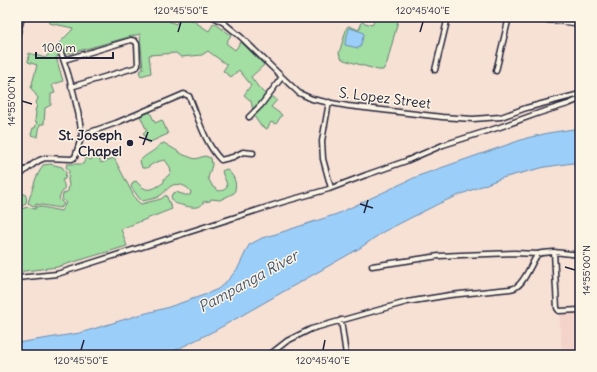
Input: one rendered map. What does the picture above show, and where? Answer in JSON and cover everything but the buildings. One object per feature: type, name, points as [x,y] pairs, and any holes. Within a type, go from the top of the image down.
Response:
[{"type":"main road","points":[[526,17],[580,22]]},
{"type":"street","points":[[17,36],[22,17]]},
{"type":"street","name":"S. Lopez Street","points":[[214,17],[241,37],[299,93],[312,99],[473,119],[501,117],[533,106],[580,94]]},
{"type":"street","points":[[435,70],[448,17]]},
{"type":"street","points":[[496,71],[508,17]]},
{"type":"street","points":[[64,60],[131,40],[135,41],[137,44],[137,67],[71,87]]},
{"type":"street","points":[[17,178],[41,159],[72,159],[75,157],[82,135],[78,109],[60,50]]},
{"type":"street","points":[[249,117],[261,105],[282,77]]},
{"type":"street","points":[[82,135],[116,123],[184,94],[190,96],[208,142],[221,160],[233,157],[243,152],[253,153]]},
{"type":"street","points":[[17,278],[57,274],[331,188],[406,161],[443,145],[580,99]]},
{"type":"street","points":[[328,102],[322,141],[323,159],[331,188]]},
{"type":"street","points":[[372,266],[439,256],[514,253],[538,254],[542,252],[580,255]]},
{"type":"street","points":[[554,252],[557,308],[563,311],[580,310]]},
{"type":"street","points":[[269,355],[286,341],[310,329],[407,302],[450,295],[510,290],[516,288],[521,283],[538,254]]},
{"type":"street","points":[[341,320],[346,355]]},
{"type":"shaded area","points":[[580,312],[580,355],[562,355],[559,313]]},
{"type":"green space","points":[[51,17],[91,17],[90,21],[104,20],[107,17],[159,17],[176,24],[180,17],[187,17],[209,31],[214,23],[231,35],[226,43],[235,50],[241,42],[264,65],[251,77],[267,96],[269,94],[277,100],[271,107],[282,115],[276,124],[271,122],[267,129],[260,125],[254,116],[251,101],[244,95],[251,85],[239,70],[231,77],[223,71],[227,65],[208,51],[202,55],[181,57],[176,53],[149,55],[151,73],[141,76],[139,72],[143,69],[140,34],[56,57],[63,81],[52,85],[55,93],[51,94],[51,105],[45,108],[44,124],[40,124],[38,137],[31,135],[37,122],[35,121],[35,111],[38,98],[31,88],[37,65],[28,62],[29,53],[45,58],[73,28],[49,23]]},
{"type":"green space","points":[[375,17],[399,17],[387,63],[383,70],[378,70],[344,60],[341,58],[339,53],[347,27],[349,26],[359,30],[362,22],[372,25]]},
{"type":"green space","points":[[150,112],[155,123],[162,120],[168,134],[148,143],[143,133],[147,131],[140,116]]},
{"type":"green space","points":[[164,143],[184,155],[195,159],[205,156],[211,158],[212,165],[208,178],[213,187],[219,191],[224,190],[227,187],[222,171],[226,169],[231,174],[236,186],[234,193],[220,200],[211,199],[210,201],[203,202],[199,207],[191,207],[174,203],[171,197],[172,194],[176,192],[190,195],[191,192],[185,186],[176,184],[158,197],[142,201],[131,187],[133,182],[136,181],[146,189],[152,189],[164,182],[164,179],[171,172],[170,167],[165,160],[156,162],[147,168],[142,168],[140,161],[159,145]]},
{"type":"green space","points":[[97,152],[101,163],[114,158],[136,200],[141,204],[161,199],[166,195],[172,209],[121,229],[127,246],[57,267],[17,272],[17,210],[28,207],[35,209],[37,206],[61,211],[66,203],[62,199],[63,194],[68,191],[69,185],[69,171],[66,167],[67,164],[83,164],[86,158],[91,160]]},
{"type":"green space","points":[[51,164],[62,167],[66,172],[65,179],[62,180],[64,188],[59,199],[64,204],[60,208],[36,204],[35,207],[28,203],[36,178],[43,165]]},
{"type":"green space","points":[[17,193],[25,194],[27,199],[23,206],[18,208]]},
{"type":"water","points":[[350,28],[364,34],[360,47],[358,48],[345,45]]},
{"type":"water","name":"Pampanga River","points":[[580,128],[580,162],[545,167],[502,178],[440,203],[383,232],[360,248],[216,330],[164,355],[17,355],[17,343],[80,333],[166,308],[218,289],[238,268],[249,245],[262,238],[337,214],[418,176],[527,138]]},
{"type":"place","name":"St. Joseph Chapel","points":[[130,143]]}]
